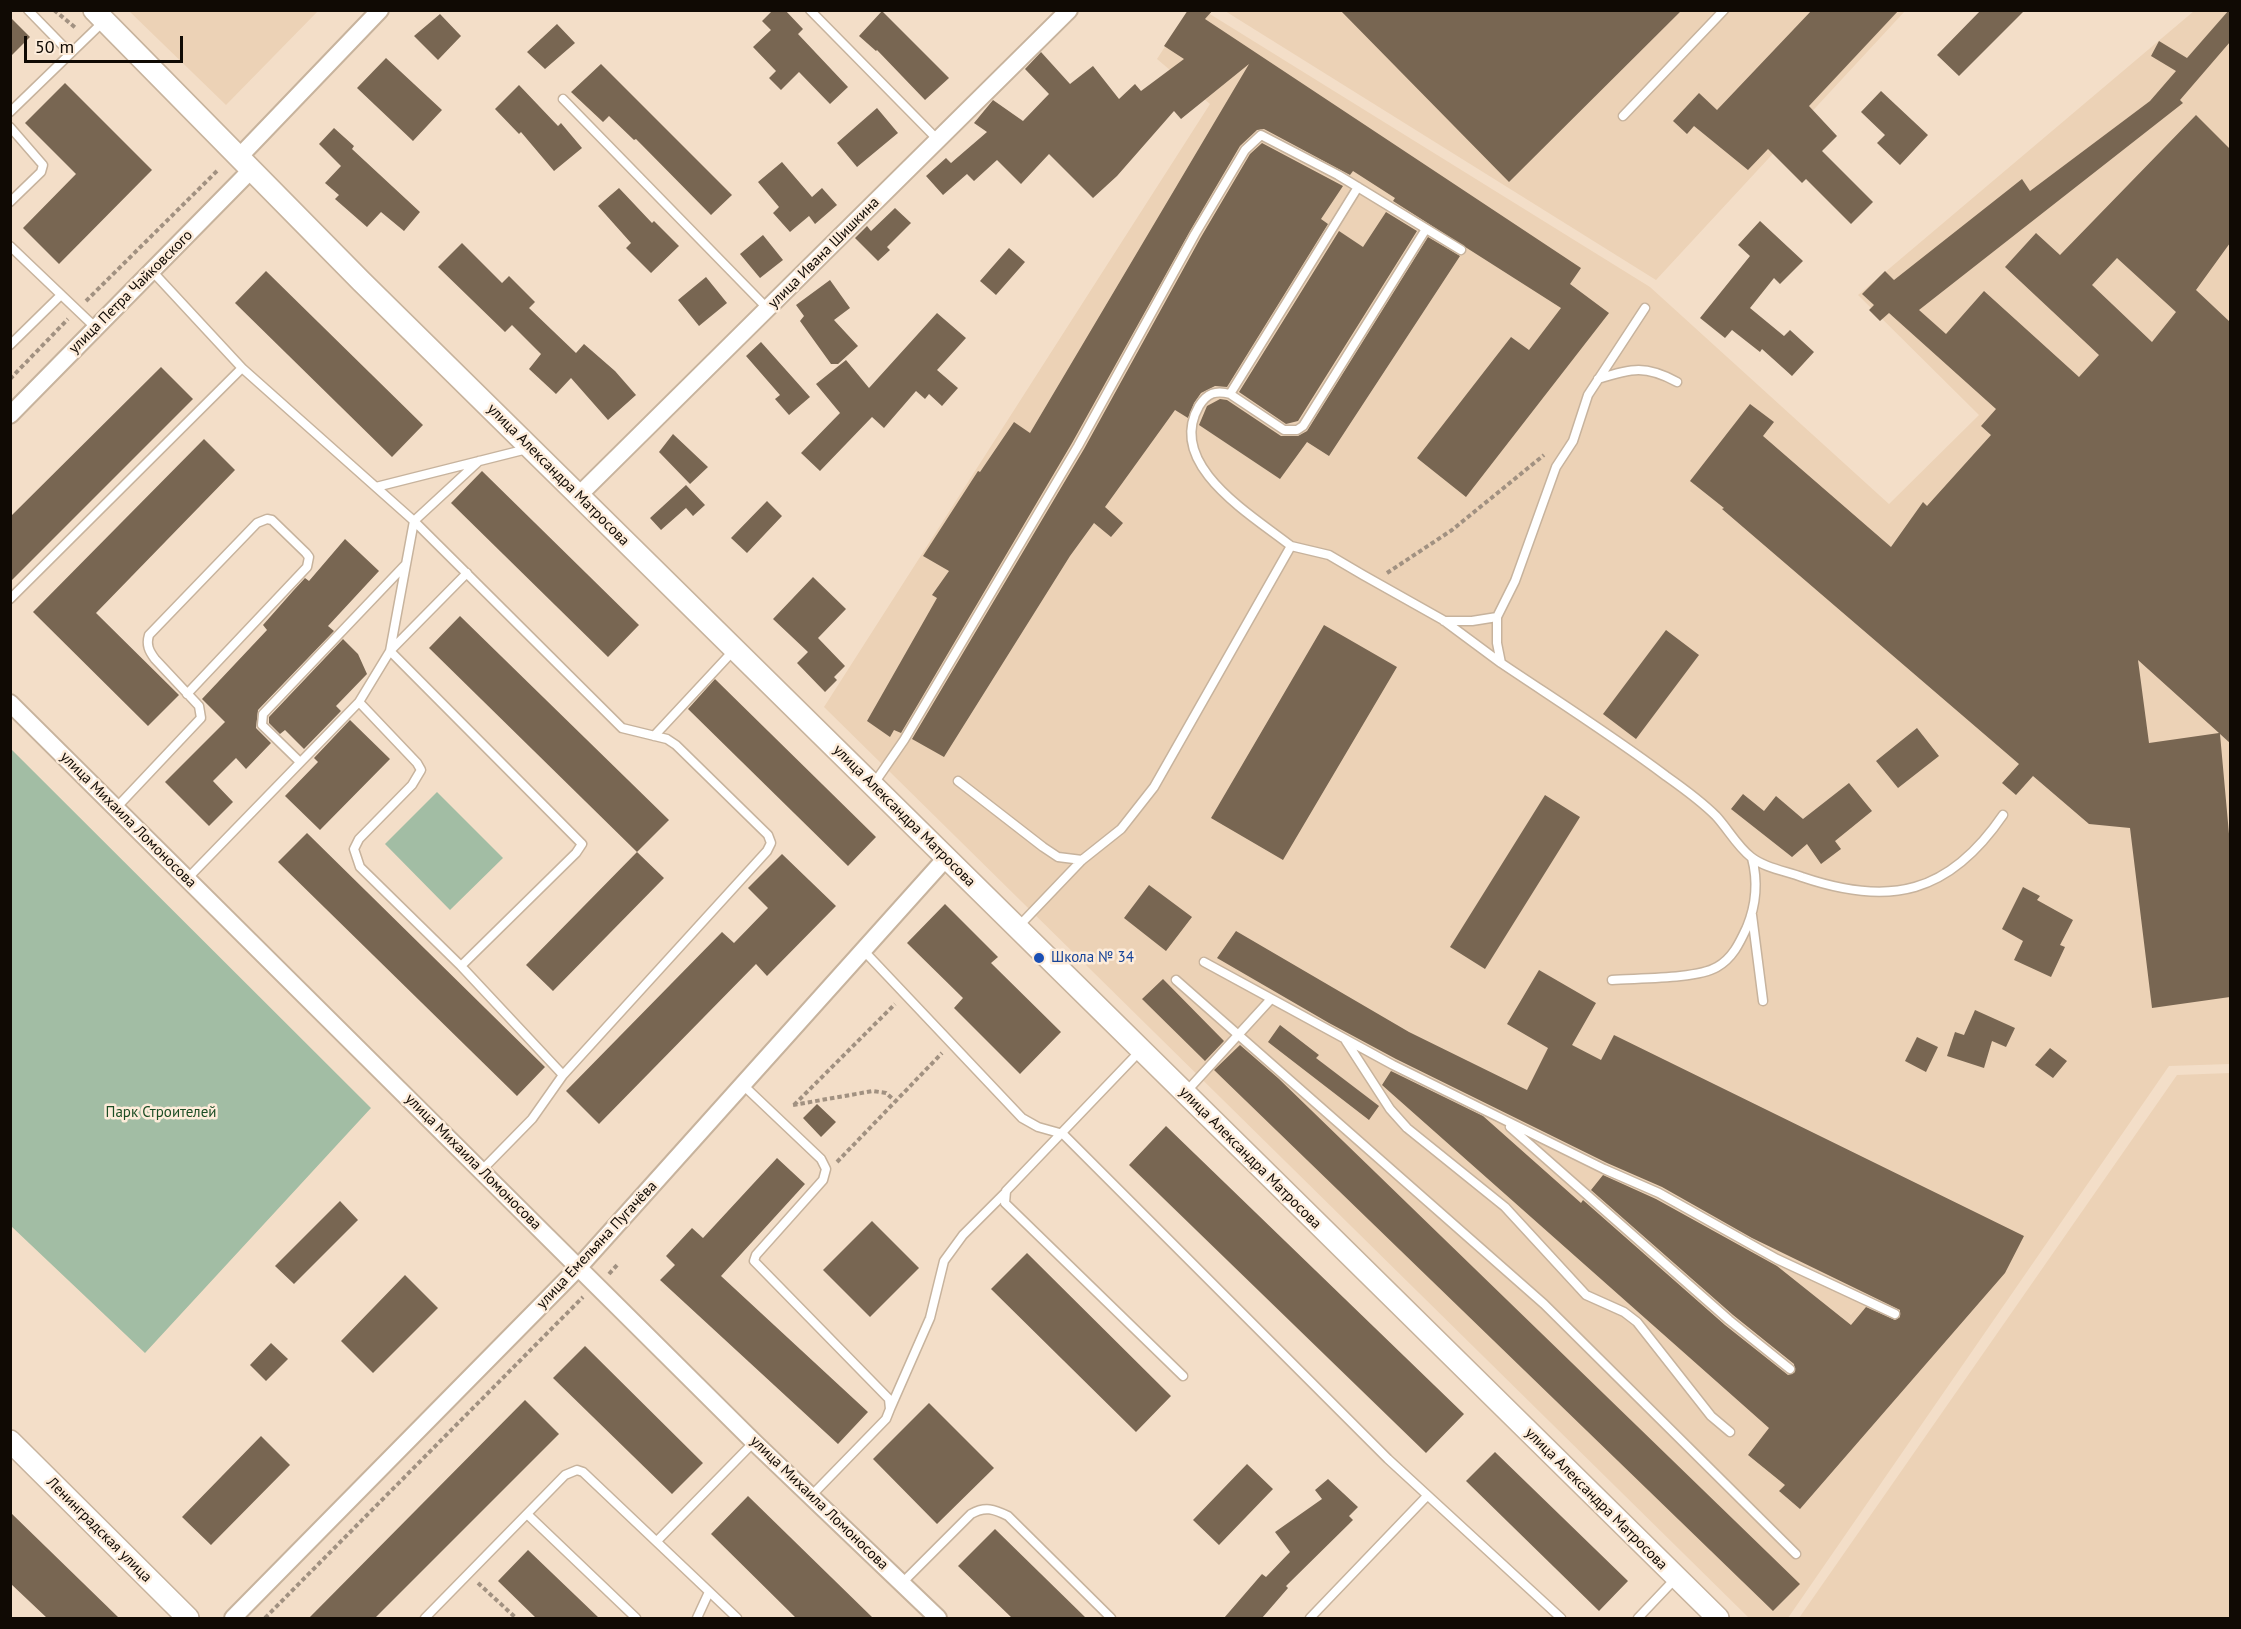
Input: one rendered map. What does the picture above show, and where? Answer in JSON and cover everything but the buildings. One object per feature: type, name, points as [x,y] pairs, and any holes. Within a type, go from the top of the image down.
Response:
[{"type":"street","name":"улица Петра Чайковского","points":[[10,415],[152,271],[380,10]]},
{"type":"street","name":"улица Ивана Шишкина","points":[[579,495],[1069,10]]},
{"type":"street","name":"улица Александра Матросова","points":[[99,16],[530,448],[1718,1618]]},
{"type":"street","name":"улица Михаила Ломоносова","points":[[10,703],[754,1442],[938,1618]]},
{"type":"street","name":"улица Емельяна Пугачёва","points":[[233,1618],[578,1268],[946,858]]},
{"type":"street","name":"Ленинградская улица","points":[[10,1441],[189,1618]]},
{"type":"lane","points":[[28,10],[70,52]]},
{"type":"lane","points":[[810,10],[938,140]]},
{"type":"lane","points":[[1623,116],[1724,10]]},
{"type":"lane","points":[[10,112],[88,36],[99,16]]},
{"type":"lane","points":[[562,99],[768,309]]},
{"type":"lane","points":[[10,128],[43,165],[41,172],[10,202]]},
{"type":"lane","points":[[872,785],[904,740],[1078,446],[1195,234],[1251,142],[1261,135],[1266,136],[1358,187],[1461,250]]},
{"type":"lane","points":[[1230,394],[1358,187]]},
{"type":"lane","points":[[1426,229],[1303,426],[1297,430],[1284,430],[1230,394],[1221,391],[1208,395],[1191,422],[1193,444],[1197,456],[1214,485],[1291,546],[1329,555],[1443,620],[1501,663],[1692,795],[1715,816],[1752,858],[1818,882],[1861,893],[1887,892],[1927,883],[1948,873],[1984,841],[2003,815]]},
{"type":"lane","points":[[10,246],[96,328]]},
{"type":"lane","points":[[152,271],[242,368],[414,521],[621,728],[667,739],[676,745],[768,835],[771,843],[767,851],[564,1075],[532,1119],[481,1171]]},
{"type":"lane","points":[[10,345],[61,295]]},
{"type":"lane","points":[[1501,663],[1497,643],[1497,617],[1515,581],[1556,467],[1573,441],[1588,394],[1645,308]]},
{"type":"lane","points":[[10,599],[242,368]]},
{"type":"lane","points":[[1598,379],[1645,369],[1657,370],[1677,382]]},
{"type":"lane","points":[[376,487],[530,448]]},
{"type":"lane","points":[[390,651],[414,521],[479,461]]},
{"type":"lane","points":[[117,807],[201,718],[199,706],[187,694],[150,652],[147,640],[149,635],[257,523],[267,519],[273,520],[306,553],[309,558],[307,567],[187,694]]},
{"type":"lane","points":[[1017,928],[1082,860],[1121,829],[1154,788],[1291,546]]},
{"type":"lane","points":[[300,762],[262,725],[263,714],[406,564]]},
{"type":"lane","points":[[187,879],[359,702],[390,651],[466,573]]},
{"type":"lane","points":[[1443,620],[1472,621],[1497,617]]},
{"type":"lane","points":[[654,736],[735,649]]},
{"type":"lane","points":[[390,651],[582,844],[576,853],[461,966]]},
{"type":"lane","points":[[359,702],[421,770],[412,785],[359,839],[354,849],[360,867],[461,966],[564,1075]]},
{"type":"lane","points":[[958,781],[1058,857],[1082,860]]},
{"type":"lane","points":[[1752,858],[1756,881],[1752,915],[1763,1001]]},
{"type":"lane","points":[[1612,980],[1692,974],[1715,969],[1734,952],[1752,915]]},
{"type":"lane","points":[[864,951],[1022,1118],[1038,1127],[1064,1134],[1427,1496],[1561,1618]]},
{"type":"lane","points":[[1204,962],[1500,1119],[1659,1193],[1777,1259],[1895,1314]]},
{"type":"lane","points":[[1176,980],[1544,1304],[1796,1554]]},
{"type":"lane","points":[[1185,1094],[1271,999]]},
{"type":"lane","points":[[1344,1038],[1399,1121],[1506,1207],[1586,1295],[1624,1312],[1637,1322],[1711,1416],[1730,1432]]},
{"type":"lane","points":[[812,1495],[886,1419],[930,1318],[944,1261],[963,1235],[1064,1134],[1141,1050]]},
{"type":"lane","points":[[743,1085],[821,1159],[826,1173],[823,1180],[756,1255],[754,1261],[884,1392],[889,1399],[890,1410]]},
{"type":"lane","points":[[1500,1119],[1729,1320],[1790,1369]]},
{"type":"lane","points":[[1006,1191],[1005,1203],[1182,1376]]},
{"type":"lane","points":[[657,1541],[754,1442]]},
{"type":"lane","points":[[425,1618],[565,1475],[578,1470],[583,1472],[737,1618]]},
{"type":"lane","points":[[1310,1618],[1427,1496]]},
{"type":"lane","points":[[902,1583],[970,1514],[979,1509],[989,1508],[1008,1516],[1111,1618]]},
{"type":"lane","points":[[527,1514],[636,1618]]},
{"type":"lane","points":[[1638,1618],[1676,1578]]},
{"type":"lane","points":[[697,1618],[709,1592]]},
{"type":"path","points":[[54,10],[88,36]]},
{"type":"path","points":[[10,379],[219,169]]},
{"type":"path","points":[[1373,580],[1452,530],[1549,451]]},
{"type":"path","points":[[794,1105],[904,994]]},
{"type":"path","points":[[826,1173],[951,1044]]},
{"type":"path","points":[[769,1110],[881,1091],[895,1101]]},
{"type":"path","points":[[265,1618],[618,1264]]},
{"type":"path","points":[[468,1574],[516,1618]]},
{"type":"shaded area","points":[[129,11],[318,11],[226,105]]},
{"type":"shaded area","points":[[1188,11],[1205,11],[1650,287],[1889,504],[1979,415],[1858,295],[2194,11],[2230,11],[2230,1064],[2169,1066],[1788,1618],[1749,1618],[824,707],[1210,104],[1157,59]]},
{"type":"shaded area","points":[[1225,11],[1905,11],[1656,280]]},
{"type":"shaded area","points":[[2230,1073],[2230,1618],[1799,1618],[2177,1075]]},
{"type":"green space","name":"Парк Строителей","points":[[11,749],[371,1108],[145,1353],[11,1226]]},
{"type":"green space","points":[[437,792],[503,858],[450,910],[385,844]]},
{"type":"place","name":"Школа № 34","points":[[1039,958]]}]
